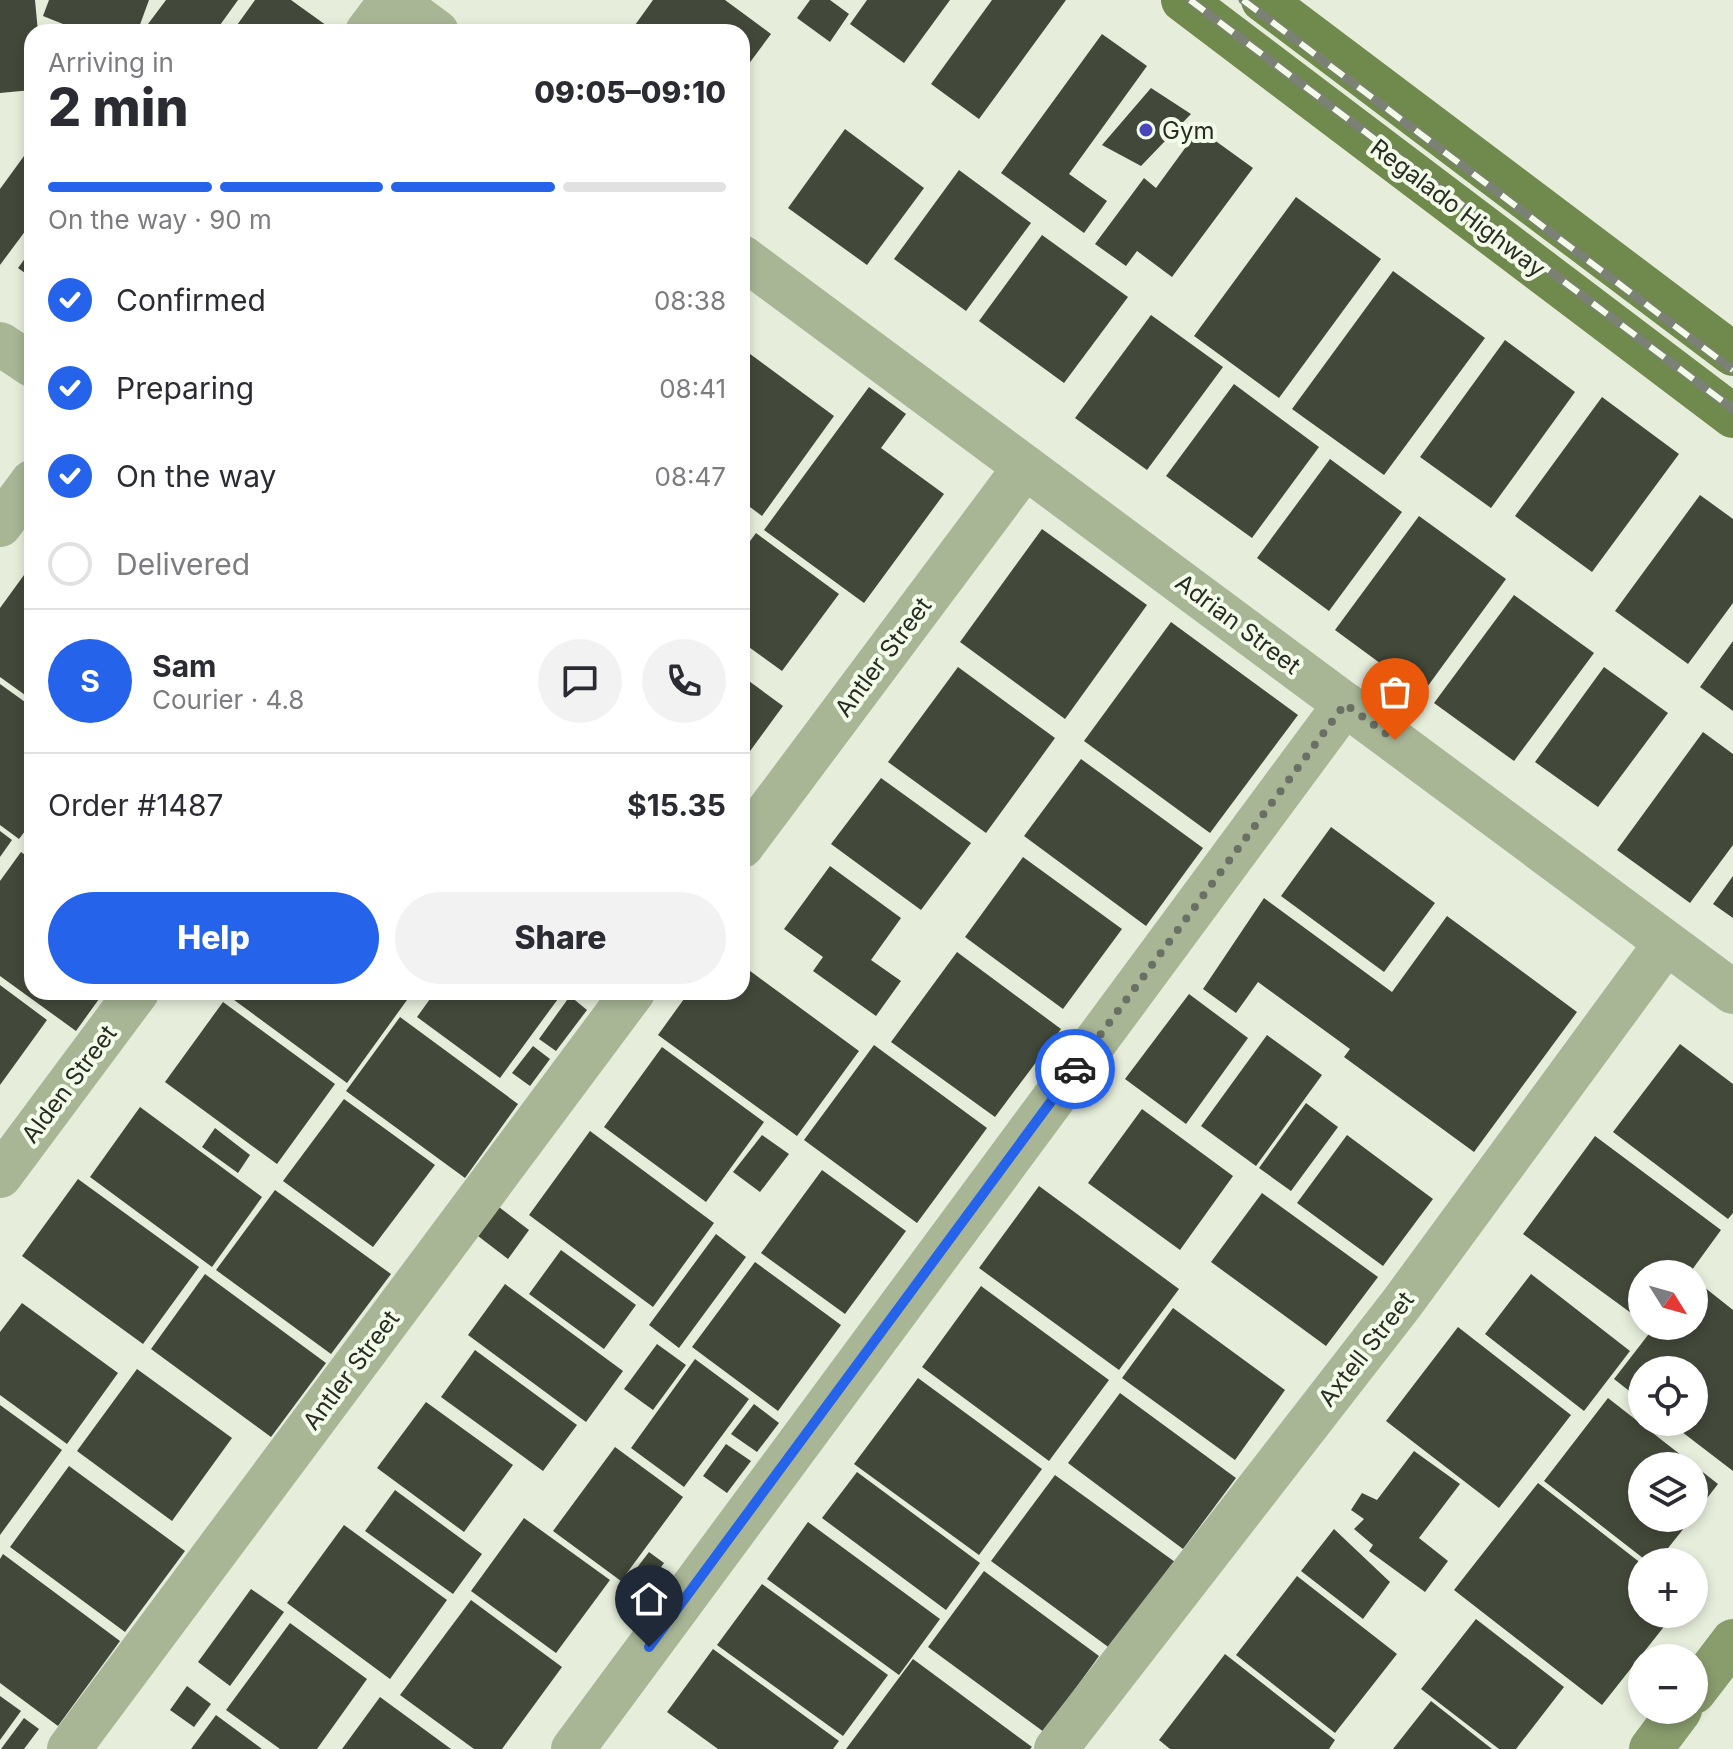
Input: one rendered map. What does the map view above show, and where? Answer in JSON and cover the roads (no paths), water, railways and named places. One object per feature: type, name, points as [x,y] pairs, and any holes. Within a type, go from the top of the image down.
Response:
[{"type":"main road","name":"Regalado Highway","points":[[1183,0],[1733,416]]},
{"type":"main road","name":"Regalado Highway","points":[[1263,0],[1733,354]]},
{"type":"street","points":[[374,24],[393,0],[426,24]]},
{"type":"street","name":"Adrian Street","points":[[750,263],[1733,992]]},
{"type":"street","points":[[0,344],[24,360]]},
{"type":"street","name":"Antler Street","points":[[750,835],[1025,467]]},
{"type":"street","points":[[0,525],[24,493]]},
{"type":"street","points":[[573,1749],[1345,704]]},
{"type":"street","name":"Axtell Street","points":[[1056,1749],[1402,1303],[1666,943]]},
{"type":"street","name":"Alden Street","points":[[0,1176],[131,1000]]},
{"type":"street","name":"Antler Street","points":[[69,1749],[627,1000]]},
{"type":"street","points":[[1708,1674],[1733,1641]]},
{"type":"street","points":[[1651,1749],[1670,1724]]},
{"type":"railway","points":[[1190,0],[1733,409]]},
{"type":"railway","points":[[1243,0],[1733,370]]},
{"type":"place","name":"Gym","points":[[1146,130]]}]
